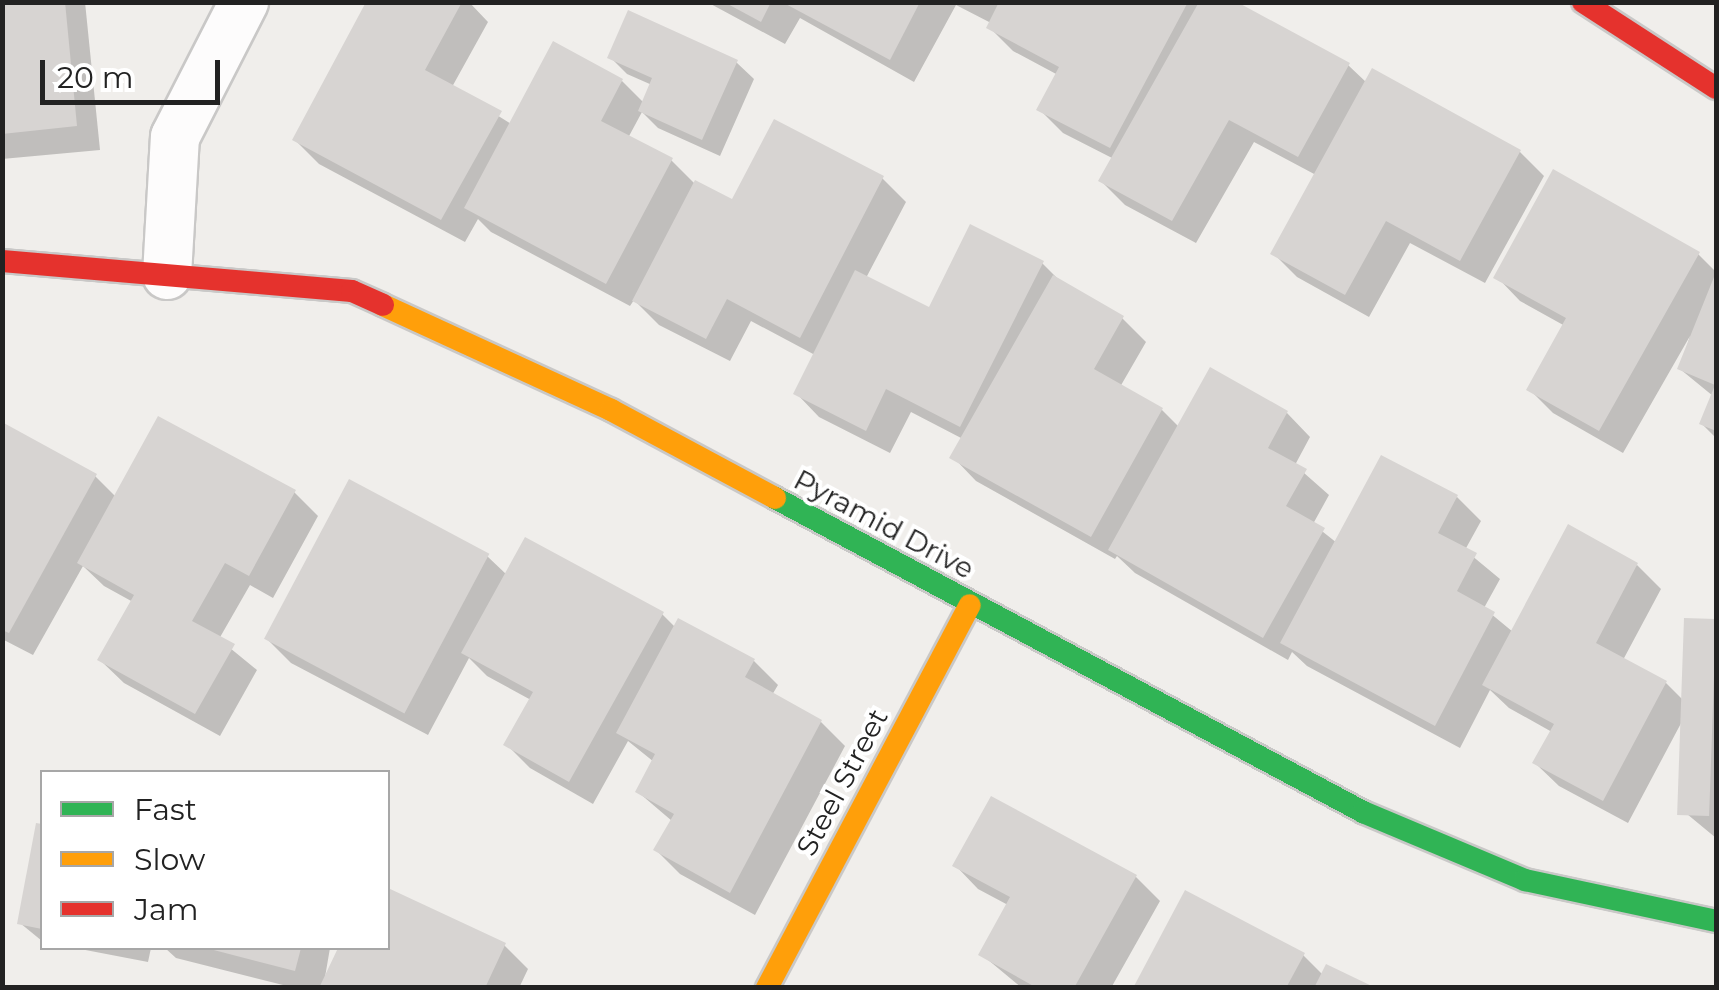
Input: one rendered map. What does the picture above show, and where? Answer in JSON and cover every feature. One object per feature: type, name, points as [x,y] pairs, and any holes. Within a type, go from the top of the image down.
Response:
[{"type":"street","points":[[168,275],[175,137],[244,2]]},
{"type":"street","points":[[1583,2],[1716,88]]},
{"type":"street","name":"Pyramid Drive","points":[[2,261],[352,291],[611,410],[1363,812],[1525,880],[1716,922]]},
{"type":"street","name":"Steel Street","points":[[767,988],[970,605]]},
{"type":"building","points":[[2,2],[65,2],[77,126],[2,134]]},
{"type":"building","points":[[366,2],[462,2],[425,70],[502,111],[441,220],[292,140]]},
{"type":"building","points":[[724,2],[771,2],[761,22]]},
{"type":"building","points":[[782,2],[920,2],[890,60]]},
{"type":"building","points":[[999,2],[1188,2],[1110,148],[1036,110],[1059,67],[986,28]]},
{"type":"building","points":[[1199,2],[1237,2],[1350,63],[1298,157],[1229,120],[1172,221],[1098,181]]},
{"type":"building","points":[[628,10],[738,60],[702,140],[638,111],[652,78],[607,58]]},
{"type":"building","points":[[553,41],[623,79],[601,121],[673,158],[606,284],[464,208]]},
{"type":"building","points":[[1372,68],[1521,150],[1460,261],[1386,221],[1345,295],[1270,254]]},
{"type":"building","points":[[774,119],[884,176],[800,338],[727,299],[706,339],[632,301],[695,180],[732,199]]},
{"type":"building","points":[[1553,169],[1700,252],[1599,431],[1526,390],[1566,318],[1493,278]]},
{"type":"building","points":[[970,224],[1044,261],[960,427],[886,389],[866,431],[793,394],[855,270],[929,307]]},
{"type":"building","points":[[1716,272],[1716,431],[1699,424],[1715,385],[1677,369]]},
{"type":"building","points":[[1053,275],[1124,316],[1094,369],[1163,408],[1091,537],[949,458]]},
{"type":"building","points":[[1210,367],[1288,411],[1268,448],[1307,469],[1286,506],[1325,528],[1263,638],[1108,550]]},
{"type":"building","points":[[158,416],[296,490],[249,576],[225,563],[192,621],[235,644],[195,714],[97,660],[134,595],[77,563]]},
{"type":"building","points":[[2,422],[97,474],[9,633],[2,630]]},
{"type":"building","points":[[1381,455],[1458,495],[1438,533],[1477,553],[1457,591],[1495,612],[1435,726],[1280,643]]},
{"type":"building","points":[[349,479],[489,554],[404,713],[264,639]]},
{"type":"building","points":[[1568,524],[1638,563],[1596,643],[1667,681],[1603,801],[1532,763],[1554,724],[1482,685]]},
{"type":"building","points":[[525,537],[664,612],[569,782],[503,745],[533,692],[461,653]]},
{"type":"building","points":[[678,618],[755,659],[745,677],[822,720],[730,893],[653,850],[674,814],[635,792],[655,754],[616,733]]},
{"type":"building","points":[[1684,618],[1716,619],[1709,816],[1677,815]]},
{"type":"building","points":[[991,796],[1137,875],[1074,988],[1037,988],[978,955],[1010,897],[952,866]]},
{"type":"building","points":[[36,823],[40,824],[40,929],[17,924]]},
{"type":"building","points":[[390,889],[506,943],[485,988],[319,988],[337,950],[390,950]]},
{"type":"building","points":[[1185,890],[1305,953],[1286,988],[1133,988]]},
{"type":"building","points":[[214,950],[300,950],[295,971]]},
{"type":"building","points":[[1326,964],[1376,988],[1314,988]]},
{"type":"traffic: fast","points":[[775,498],[1363,812],[1525,880],[1716,921]]},
{"type":"traffic: slow","points":[[383,305],[611,410],[775,498]]},
{"type":"traffic: slow","points":[[767,988],[970,605]]},
{"type":"traffic: jam","points":[[1583,2],[1716,88]]},
{"type":"traffic: jam","points":[[2,261],[352,291],[383,305]]}]
